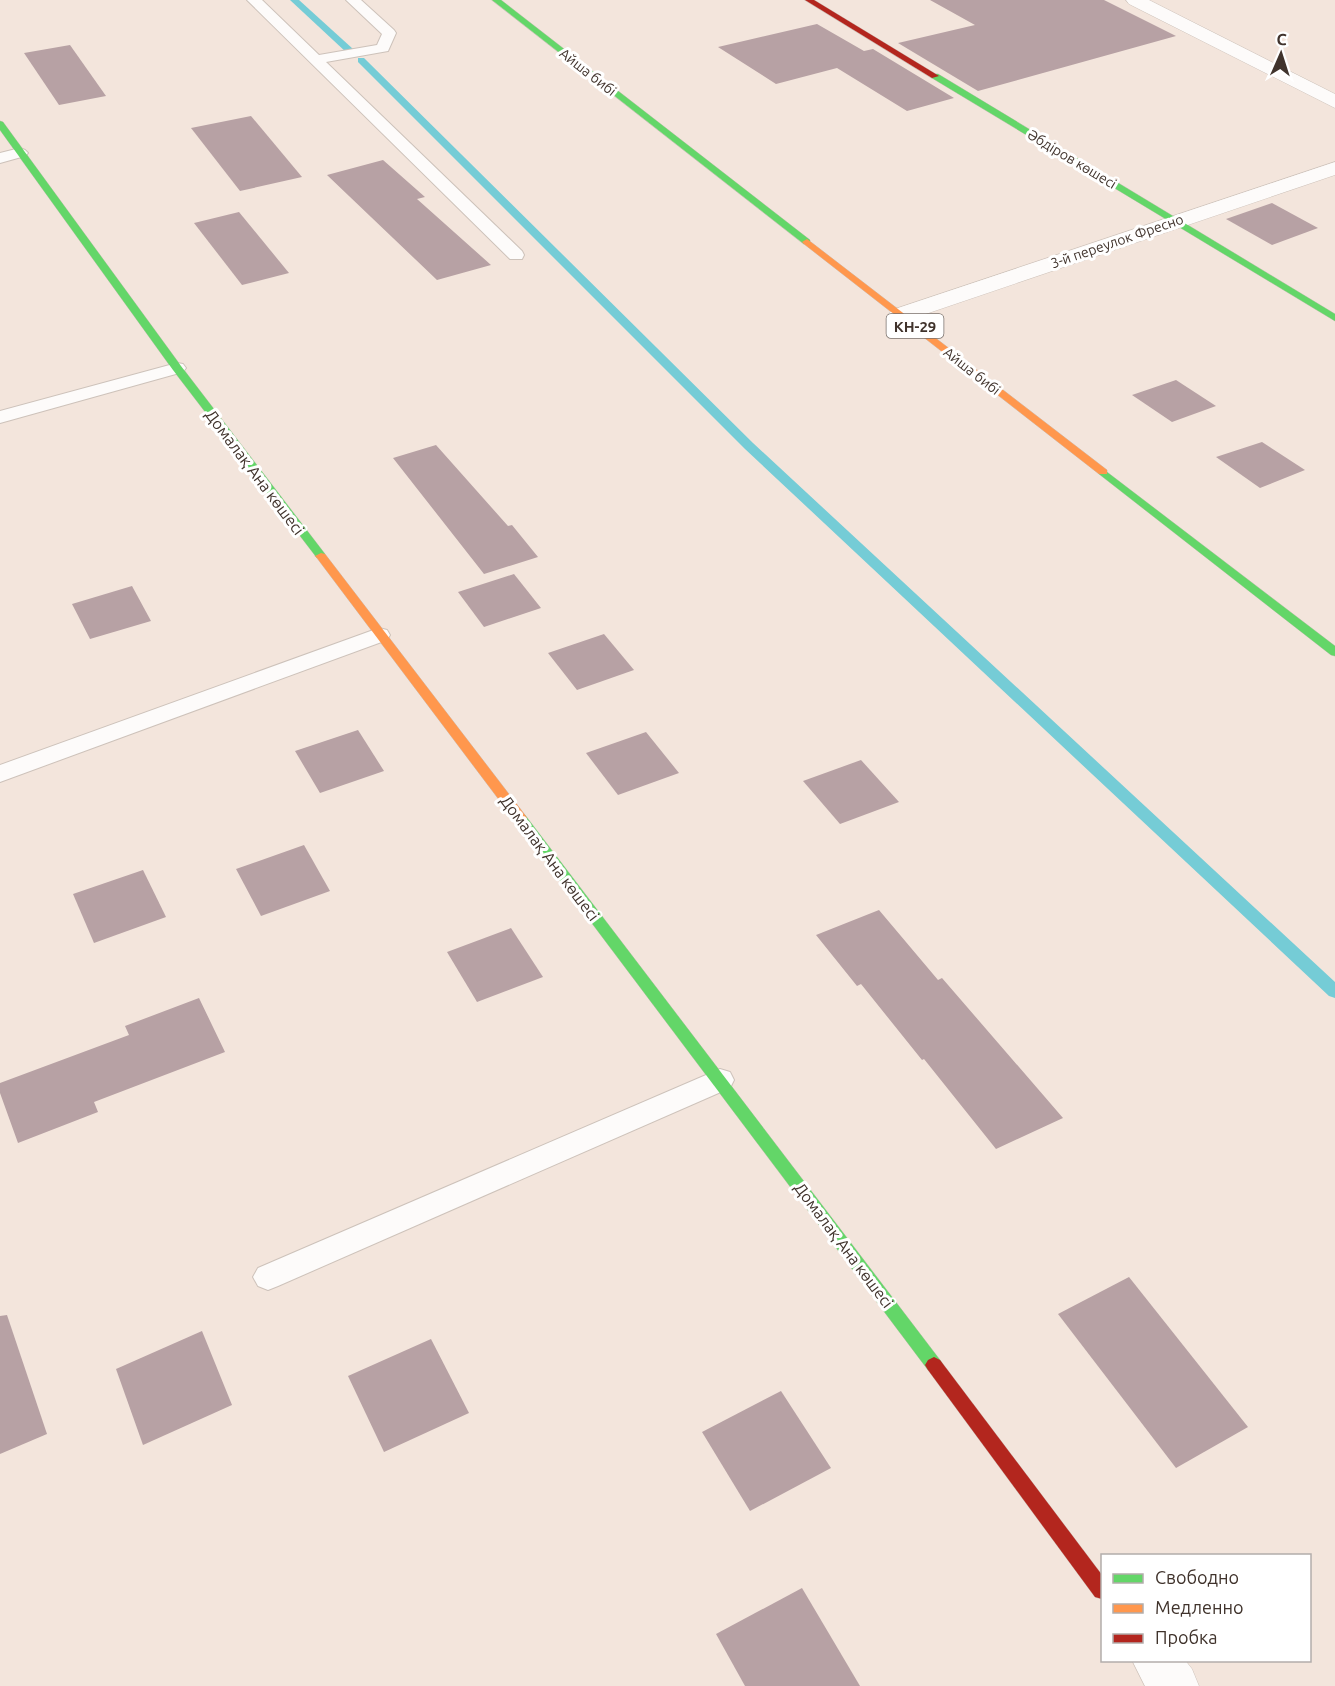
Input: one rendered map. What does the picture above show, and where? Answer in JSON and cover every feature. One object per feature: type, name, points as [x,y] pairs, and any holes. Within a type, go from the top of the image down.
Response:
[{"type":"street","name":"Айша бибі","points":[[496,0],[1335,652]]},
{"type":"street","name":"Әбдіров көшесі","points":[[809,0],[1335,318]]},
{"type":"street","points":[[1135,0],[1335,102]]},
{"type":"street","name":"Домалақ Ана көшесі","points":[[0,124],[177,368],[720,1080],[1101,1589]]},
{"type":"street","name":"3-й переулок Фресно","points":[[900,315],[1335,168]]},
{"type":"street","points":[[1156,1662],[1174,1686]]},
{"type":"lane","points":[[254,0],[516,255]]},
{"type":"lane","points":[[315,60],[383,48],[389,33],[353,0]]},
{"type":"lane","points":[[0,158],[20,153]]},
{"type":"lane","points":[[0,417],[177,368]]},
{"type":"lane","points":[[0,774],[379,635]]},
{"type":"lane","points":[[268,1277],[720,1080]]},
{"type":"building","points":[[930,0],[1104,0],[1176,36],[978,91],[898,43],[975,25]]},
{"type":"building","points":[[817,24],[864,51],[873,49],[954,98],[907,111],[837,68],[776,84],[718,47]]},
{"type":"building","points":[[70,45],[106,96],[59,105],[24,53]]},
{"type":"building","points":[[251,116],[302,177],[240,191],[191,128]]},
{"type":"building","points":[[383,160],[425,197],[417,199],[491,265],[437,280],[327,175]]},
{"type":"building","points":[[1272,203],[1318,228],[1272,245],[1226,219]]},
{"type":"building","points":[[239,212],[289,273],[242,285],[194,223]]},
{"type":"building","points":[[1176,380],[1216,406],[1172,422],[1132,395]]},
{"type":"building","points":[[1262,442],[1305,470],[1260,488],[1216,457]]},
{"type":"building","points":[[436,445],[508,526],[512,525],[538,557],[484,574],[393,458]]},
{"type":"building","points":[[514,574],[541,608],[484,627],[458,592]]},
{"type":"building","points":[[132,586],[151,621],[90,639],[72,604]]},
{"type":"building","points":[[604,634],[634,670],[577,690],[548,653]]},
{"type":"building","points":[[358,730],[384,771],[320,793],[295,751]]},
{"type":"building","points":[[646,732],[679,773],[618,795],[586,753]]},
{"type":"building","points":[[861,760],[899,802],[840,824],[803,781]]},
{"type":"building","points":[[304,845],[330,891],[261,916],[236,869]]},
{"type":"building","points":[[143,870],[166,917],[94,943],[73,894]]},
{"type":"building","points":[[879,910],[938,980],[942,978],[1063,1118],[996,1149],[861,984],[857,986],[816,935]]},
{"type":"building","points":[[511,928],[543,977],[477,1002],[447,952]]},
{"type":"building","points":[[199,998],[225,1052],[94,1102],[98,1112],[18,1143],[0,1093],[0,1083],[129,1035],[125,1026]]},
{"type":"building","points":[[1129,1277],[1248,1427],[1176,1468],[1058,1314]]},
{"type":"building","points":[[7,1315],[47,1434],[0,1454],[0,1316]]},
{"type":"building","points":[[202,1331],[232,1405],[143,1445],[116,1369]]},
{"type":"building","points":[[431,1339],[469,1413],[384,1452],[348,1376]]},
{"type":"building","points":[[781,1391],[831,1468],[750,1511],[702,1432]]},
{"type":"building","points":[[802,1588],[860,1686],[745,1686],[716,1634]]},
{"type":"waterway","points":[[294,0],[350,51]]},
{"type":"waterway","points":[[361,60],[749,446],[1335,992]]},
{"type":"traffic: fast","points":[[496,0],[807,242]]},
{"type":"traffic: fast","points":[[935,76],[1335,318]]},
{"type":"traffic: fast","points":[[0,124],[177,368],[321,556]]},
{"type":"traffic: fast","points":[[1103,472],[1335,652]]},
{"type":"traffic: fast","points":[[520,818],[934,1365]]},
{"type":"traffic: slow","points":[[807,242],[1103,472]]},
{"type":"traffic: slow","points":[[321,556],[520,818]]},
{"type":"traffic: jam","points":[[809,0],[935,76]]},
{"type":"traffic: jam","points":[[934,1365],[1101,1589]]}]
